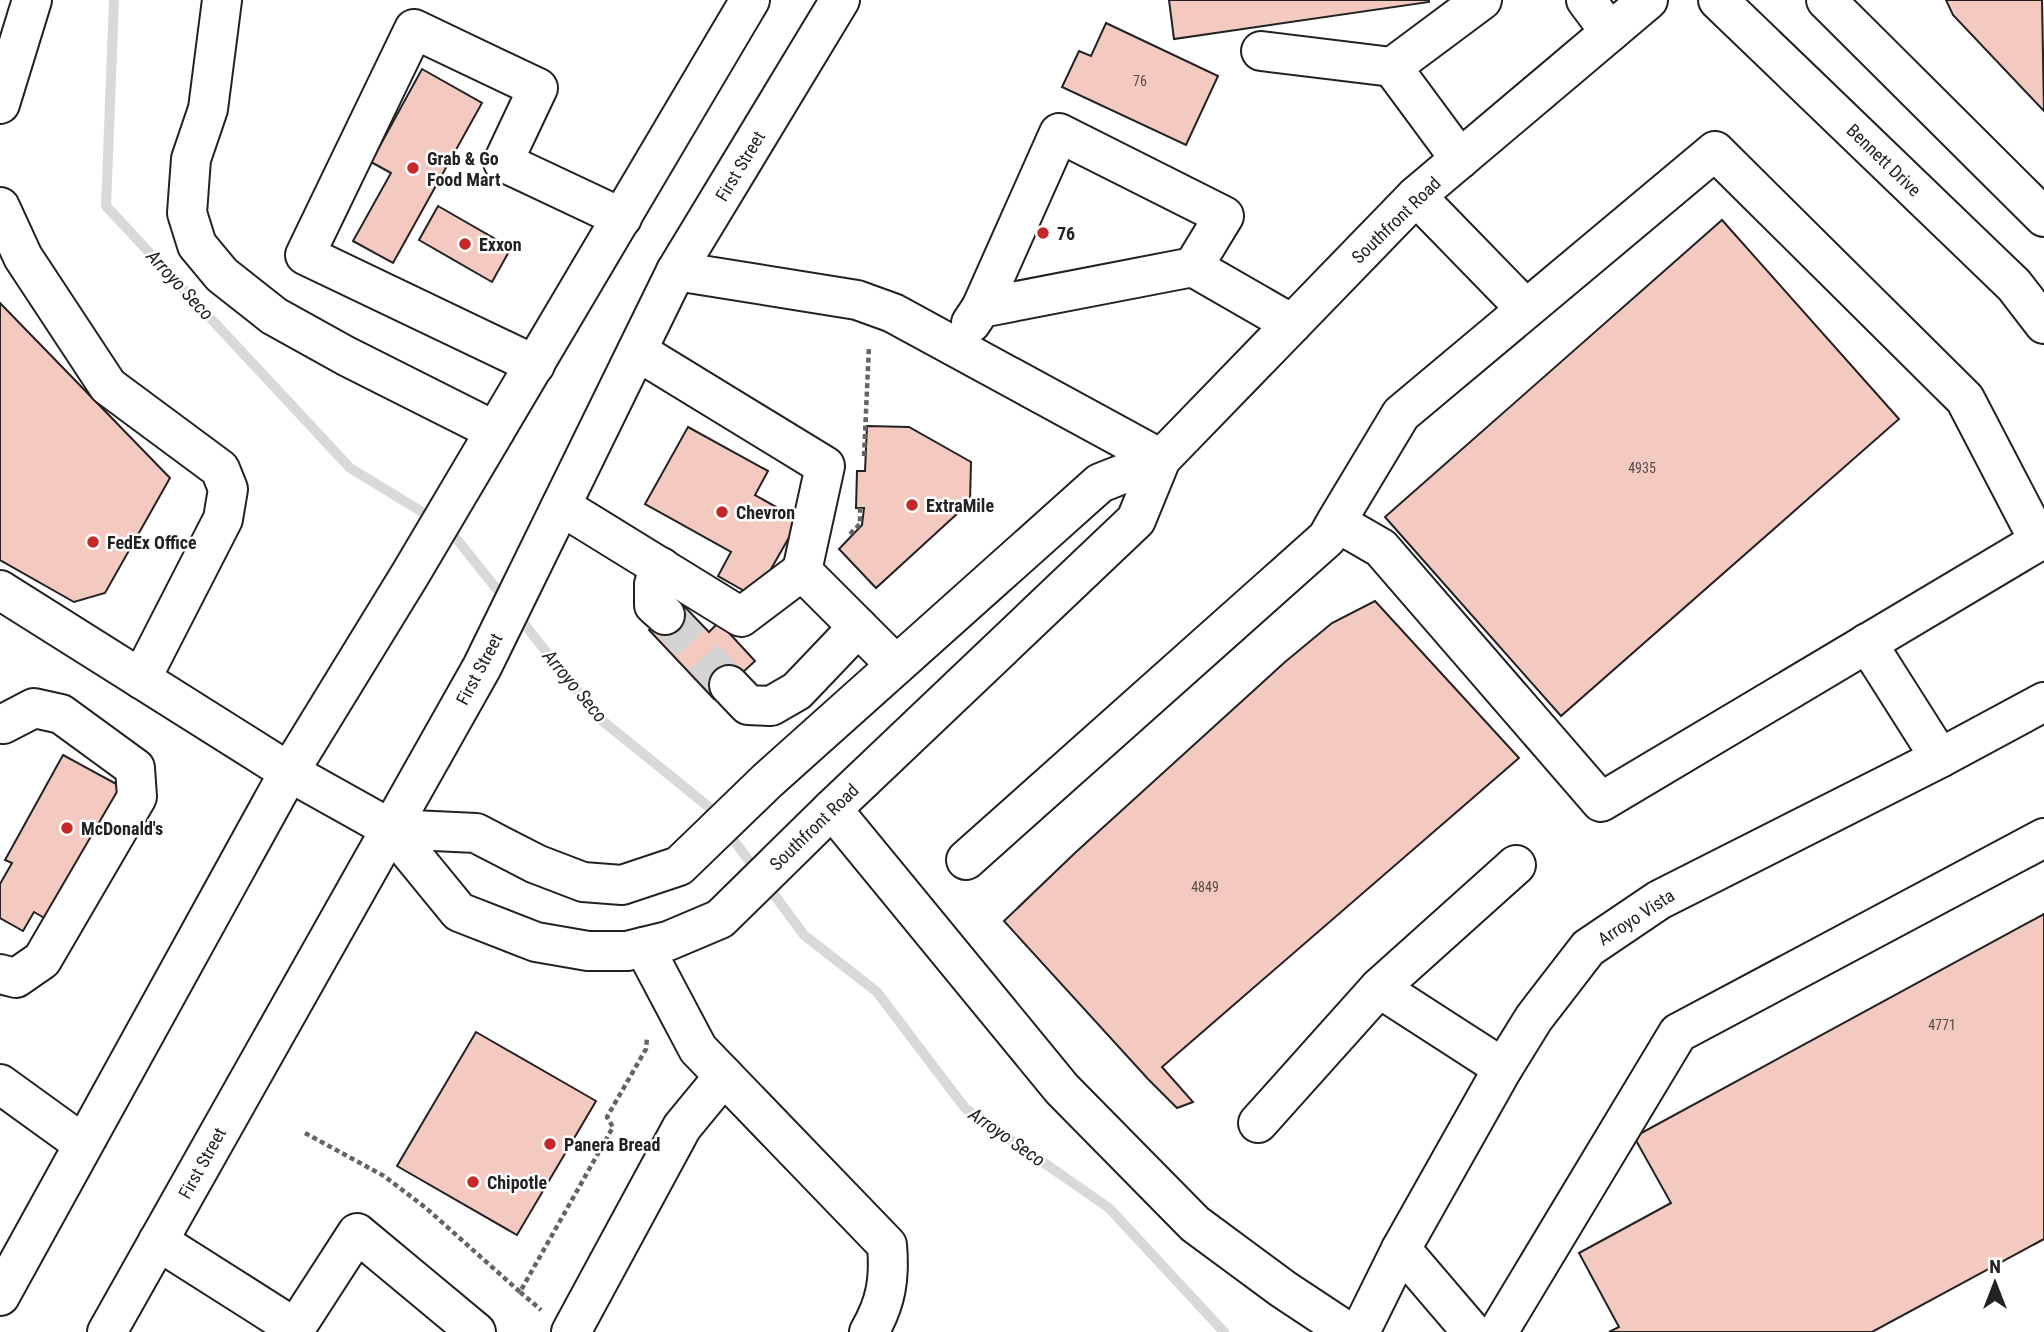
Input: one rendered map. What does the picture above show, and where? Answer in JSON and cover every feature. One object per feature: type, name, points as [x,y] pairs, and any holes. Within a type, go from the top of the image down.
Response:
[{"type":"street","points":[[0,104],[32,0]]},
{"type":"street","points":[[222,0],[208,109],[191,159],[187,213],[197,245],[222,275],[274,316],[346,356],[495,430]]},
{"type":"street","points":[[0,1296],[289,772],[411,573],[750,0]]},
{"type":"street","name":"First Street","points":[[107,1332],[482,667],[676,271],[839,0]]},
{"type":"street","points":[[1261,51],[1392,67],[1482,0]]},
{"type":"street","points":[[1586,0],[1610,32]]},
{"type":"street","name":"Southfront Road","points":[[0,590],[289,772],[391,830],[459,912],[536,942],[589,951],[627,951],[668,941],[720,919],[1136,520],[1161,459],[1416,196],[1648,0]]},
{"type":"street","name":"Bennett Drive","points":[[1718,0],[2014,285],[2044,324]]},
{"type":"street","points":[[1826,0],[2044,218]]},
{"type":"street","points":[[535,365],[305,255],[414,29],[538,88],[503,162],[622,218]]},
{"type":"street","points":[[1392,67],[1460,159]]},
{"type":"street","points":[[955,347],[981,308],[1059,133],[1224,216],[1193,267]]},
{"type":"street","points":[[966,860],[1327,538],[1336,522],[1401,414],[1716,151],[1965,399],[2039,541],[1601,802],[1381,548],[1336,522]]},
{"type":"street","points":[[1416,196],[1526,309]]},
{"type":"street","points":[[0,207],[23,257],[108,386],[220,470],[228,489],[223,519],[141,679]]},
{"type":"street","points":[[981,308],[1193,267],[1292,324]]},
{"type":"street","points":[[676,271],[858,300],[893,313],[1161,459]]},
{"type":"street","points":[[557,516],[661,568],[741,617],[802,571],[825,466],[637,351]]},
{"type":"street","name":"Southfront Road","points":[[391,830],[476,833],[536,864],[583,882],[622,885],[679,866],[768,780],[1100,483],[1161,459]]},
{"type":"street","points":[[661,568],[654,584],[654,605],[665,615]]},
{"type":"street","points":[[802,571],[896,666]]},
{"type":"street","points":[[729,685],[748,705],[771,706],[797,691],[858,627]]},
{"type":"street","points":[[1867,643],[1940,758]]},
{"type":"street","name":"Arroyo Vista","points":[[1360,1332],[1401,1249],[1503,1068],[1534,1018],[1588,948],[1658,900],[1940,758],[2044,702]]},
{"type":"street","points":[[0,974],[16,978],[42,960],[137,797],[135,768],[61,714],[34,708],[1,728]]},
{"type":"street","points":[[826,815],[1062,1089],[1195,1224],[1283,1289],[1348,1332]]},
{"type":"street","points":[[1498,1332],[1678,1033],[2044,838]]},
{"type":"street","points":[[1258,1123],[1378,988],[1516,865]]},
{"type":"street","points":[[644,947],[698,1049],[887,1245],[889,1274],[878,1316],[869,1332]]},
{"type":"street","points":[[1378,988],[1503,1068]]},
{"type":"street","points":[[572,1332],[682,1127],[724,1076]]},
{"type":"street","points":[[0,1084],[83,1144]]},
{"type":"street","points":[[158,1241],[294,1330],[357,1233],[476,1332]]},
{"type":"street","points":[[1401,1249],[1472,1332]]},
{"type":"path","points":[[863,459],[869,334]]},
{"type":"path","points":[[844,540],[860,524],[860,508]]},
{"type":"path","points":[[520,1292],[605,1144],[613,1126],[607,1116],[646,1049],[649,1029]]},
{"type":"path","points":[[305,1133],[384,1175],[426,1208],[541,1310],[536,1321]]},
{"type":"building","points":[[1169,0],[1429,0],[1429,2],[1174,39]]},
{"type":"building","points":[[1946,0],[2042,0],[2044,111],[1953,15]]},
{"type":"building","points":[[1106,23],[1218,76],[1186,145],[1062,87],[1079,51],[1091,56]]},
{"type":"building","name":"Grab & Go Food Mart","points":[[422,69],[482,103],[393,263],[353,241],[391,173],[371,162]]},
{"type":"building","name":"Exxon","points":[[438,206],[511,248],[492,282],[419,240]]},
{"type":"building","points":[[1722,220],[1899,419],[1561,716],[1385,517]]},
{"type":"building","points":[[0,303],[170,478],[105,593],[74,602],[0,560]]},
{"type":"building","name":"ExtraMile","points":[[867,426],[909,427],[971,462],[970,502],[876,588],[839,549],[862,525],[864,508],[856,508],[857,471],[865,471]]},
{"type":"building","name":"Chevron","points":[[688,427],[768,471],[755,495],[799,520],[755,597],[718,576],[731,552],[645,504]]},
{"type":"building","points":[[679,601],[709,632],[719,622],[755,661],[714,699],[649,630]]},
{"type":"building","points":[[1375,601],[1519,758],[1162,1067],[1193,1102],[1177,1108],[1004,921],[1285,662],[1332,623]]},
{"type":"building","name":"McDonald's","points":[[63,755],[131,792],[53,923],[34,912],[23,931],[0,918],[0,884],[12,863],[5,860]]},
{"type":"building","points":[[2044,914],[2044,1239],[1872,1332],[1609,1332],[1619,1327],[1579,1253],[1671,1203],[1634,1137]]},
{"type":"building","points":[[476,1032],[596,1101],[517,1235],[397,1166]]},
{"type":"waterway","name":"Arroyo Seco","points":[[114,0],[106,206],[350,468],[447,527],[507,602]]},
{"type":"waterway","name":"Arroyo Seco","points":[[517,615],[599,718],[710,808],[804,935],[877,992],[965,1108],[1109,1208],[1224,1332]]},
{"type":"tunnel","points":[[665,615],[729,685]]},
{"type":"place","name":"Grab & Go Food Mart","points":[[413,168]]},
{"type":"place","name":"76","points":[[1043,233]]},
{"type":"place","name":"Exxon","points":[[465,244]]},
{"type":"place","name":"ExtraMile","points":[[912,505]]},
{"type":"place","name":"Chevron","points":[[722,512]]},
{"type":"place","name":"FedEx Office","points":[[93,542]]},
{"type":"place","name":"McDonald's","points":[[67,828]]},
{"type":"place","name":"Panera Bread","points":[[550,1144]]},
{"type":"place","name":"Chipotle","points":[[473,1182]]}]
